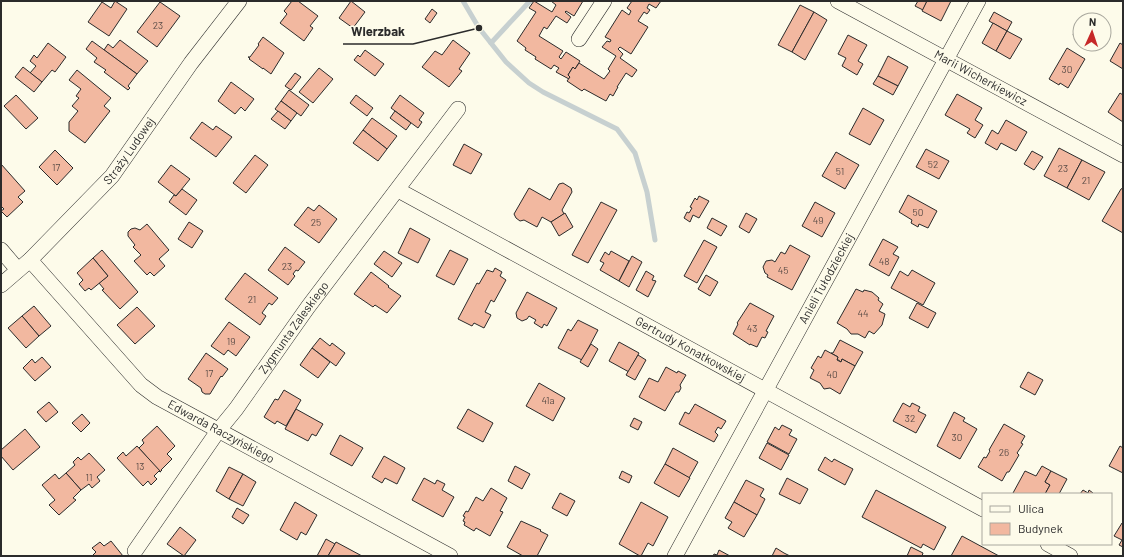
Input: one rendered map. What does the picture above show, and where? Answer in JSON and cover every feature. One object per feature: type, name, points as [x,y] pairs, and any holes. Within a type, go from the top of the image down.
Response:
[{"type":"street","name":"Straży Ludowej","points":[[1,285],[30,260],[112,176],[191,63],[239,1]]},
{"type":"street","points":[[579,39],[604,1]]},
{"type":"street","name":"Marii Wicherkiewicz","points":[[838,1],[1123,155]]},
{"type":"street","name":"Anieli Tułodzieckiej","points":[[675,556],[978,1]]},
{"type":"street","name":"Zygmunta Zaleskiego","points":[[135,550],[218,431],[236,409],[308,307],[458,109]]},
{"type":"street","name":"Gertrudy Konatkowskiej","points":[[398,190],[982,507]]},
{"type":"street","points":[[1,250],[18,270]]},
{"type":"street","name":"Edwarda Raczyńskiego","points":[[30,260],[141,385],[157,397],[450,556]]},
{"type":"street","points":[[1050,545],[1070,556]]},
{"type":"building","points":[[115,1],[127,9],[109,36],[88,22],[102,2],[111,8]]},
{"type":"building","points":[[292,1],[298,1],[318,16],[310,26],[313,28],[304,41],[280,23],[287,14],[284,11]]},
{"type":"building","points":[[351,1],[365,12],[353,28],[339,18]]},
{"type":"building","points":[[534,1],[552,12],[556,5],[551,1],[583,1],[574,16],[566,11],[565,12],[571,17],[567,23],[556,16],[547,29],[544,27],[539,36],[563,51],[559,57],[561,59],[566,52],[580,61],[575,69],[573,67],[568,75],[570,77],[569,79],[556,72],[559,68],[554,65],[551,69],[535,59],[536,57],[525,50],[526,48],[517,41],[536,12],[529,8]]},
{"type":"building","points":[[632,1],[661,1],[656,8],[649,4],[647,8],[650,10],[647,14],[644,12],[638,21],[648,27],[631,54],[620,47],[618,49],[623,54],[620,58],[637,70],[632,77],[626,73],[613,96],[610,94],[606,101],[584,89],[582,91],[567,81],[570,77],[568,75],[573,67],[575,69],[579,63],[604,79],[610,71],[608,69],[616,56],[602,47],[607,41],[610,42],[611,40],[605,37],[622,10],[629,15],[631,11],[627,8]]},
{"type":"building","points":[[918,1],[927,1],[923,10],[915,6]]},
{"type":"building","points":[[927,1],[951,1],[941,21],[922,11]]},
{"type":"building","points":[[160,2],[180,16],[157,47],[137,32]]},
{"type":"building","points":[[800,5],[814,12],[792,52],[778,45]]},
{"type":"building","points":[[432,9],[437,13],[430,23],[425,19]]},
{"type":"building","points":[[814,12],[827,20],[805,60],[792,52]]},
{"type":"building","points":[[994,12],[1012,22],[1007,31],[989,21]]},
{"type":"building","points":[[993,23],[1007,31],[996,51],[982,43]]},
{"type":"building","points":[[1007,31],[1022,39],[1010,59],[996,51]]},
{"type":"building","points":[[848,35],[867,45],[858,61],[863,64],[857,75],[842,66],[846,58],[838,54]]},
{"type":"building","points":[[263,37],[284,53],[271,74],[248,57],[250,57],[259,45],[258,44]]},
{"type":"building","points":[[120,40],[148,61],[137,74],[104,50],[108,44],[113,48]]},
{"type":"building","points":[[453,40],[470,53],[459,69],[462,71],[449,87],[422,67],[435,51],[442,55]]},
{"type":"building","points":[[92,41],[137,74],[128,86],[130,88],[128,90],[104,72],[106,70],[94,62],[97,58],[86,49]]},
{"type":"building","points":[[48,43],[66,57],[55,72],[52,70],[42,82],[30,73],[36,66],[30,61],[34,55],[37,58]]},
{"type":"building","points":[[1120,43],[1123,45],[1123,69],[1110,61]]},
{"type":"building","points":[[1067,48],[1085,59],[1068,88],[1049,79]]},
{"type":"building","points":[[365,50],[384,64],[375,76],[354,60],[358,55],[360,57]]},
{"type":"building","points":[[888,56],[908,67],[898,86],[878,76]]},
{"type":"building","points":[[23,67],[42,82],[34,92],[15,77]]},
{"type":"building","points":[[319,68],[333,79],[313,103],[299,92]]},
{"type":"building","points":[[77,70],[111,98],[104,106],[110,111],[85,143],[69,131],[69,122],[78,111],[72,106],[79,98],[76,96],[81,89],[69,80]]},
{"type":"building","points":[[295,73],[301,77],[291,90],[285,86]]},
{"type":"building","points":[[878,76],[898,86],[893,95],[873,84]]},
{"type":"building","points":[[231,82],[254,99],[245,111],[241,107],[235,114],[218,101]]},
{"type":"building","points":[[289,90],[309,105],[301,116],[281,101]]},
{"type":"building","points":[[1120,93],[1123,95],[1123,122],[1108,112]]},
{"type":"building","points":[[957,94],[982,108],[975,120],[983,125],[975,138],[967,133],[970,129],[945,115]]},
{"type":"building","points":[[16,95],[38,118],[26,129],[4,106]]},
{"type":"building","points":[[356,95],[373,108],[367,116],[350,103]]},
{"type":"building","points":[[400,95],[424,113],[419,120],[422,122],[418,128],[391,108]]},
{"type":"building","points":[[281,101],[297,113],[291,121],[275,109]]},
{"type":"building","points":[[863,108],[884,120],[870,145],[849,134]]},
{"type":"building","points":[[278,111],[291,121],[285,129],[271,119]]},
{"type":"building","points":[[395,111],[411,123],[406,130],[390,118]]},
{"type":"building","points":[[372,118],[397,136],[387,149],[363,130]]},
{"type":"building","points":[[1006,120],[1027,132],[1016,151],[1001,143],[997,150],[985,143],[992,130],[998,134]]},
{"type":"building","points":[[202,122],[213,130],[216,126],[232,137],[216,157],[190,138]]},
{"type":"building","points":[[363,130],[387,149],[378,161],[353,143]]},
{"type":"building","points":[[464,144],[482,154],[471,174],[453,165]]},
{"type":"building","points":[[1059,148],[1082,160],[1067,188],[1044,176]]},
{"type":"building","points":[[926,149],[949,161],[939,179],[916,167]]},
{"type":"building","points":[[55,150],[73,168],[57,185],[39,167]]},
{"type":"building","points":[[1032,151],[1043,157],[1034,170],[1024,164]]},
{"type":"building","points":[[836,152],[859,165],[845,189],[822,176]]},
{"type":"building","points":[[255,155],[268,165],[246,193],[233,183]]},
{"type":"building","points":[[1082,160],[1105,172],[1089,200],[1067,188]]},
{"type":"building","points":[[1,164],[25,191],[18,197],[23,202],[7,217],[1,211],[4,209],[1,206]]},
{"type":"building","points":[[171,165],[190,179],[176,196],[158,182]]},
{"type":"building","points":[[563,183],[571,188],[572,192],[562,210],[564,214],[551,222],[542,217],[537,227],[524,220],[520,221],[516,218],[514,214],[529,188],[550,200],[559,184]]},
{"type":"building","points":[[1123,188],[1123,233],[1102,221]]},
{"type":"building","points":[[182,189],[197,200],[186,215],[169,202],[174,195],[176,196]]},
{"type":"building","points":[[908,195],[937,211],[928,228],[919,224],[918,227],[911,223],[912,220],[899,212]]},
{"type":"building","points":[[699,196],[709,201],[699,218],[693,215],[690,222],[684,218],[687,212],[689,213],[692,208],[690,207],[695,198],[697,200]]},
{"type":"building","points":[[601,202],[617,210],[588,263],[572,255]]},
{"type":"building","points":[[815,202],[835,213],[822,237],[802,226]]},
{"type":"building","points":[[319,205],[337,219],[319,243],[294,225],[308,207],[314,211]]},
{"type":"building","points":[[565,213],[573,227],[559,236],[551,222]]},
{"type":"building","points":[[746,213],[757,219],[749,233],[739,227]]},
{"type":"building","points":[[712,218],[727,226],[721,236],[707,228]]},
{"type":"building","points":[[189,222],[203,231],[192,248],[178,239]]},
{"type":"building","points":[[147,224],[169,250],[159,259],[165,266],[154,276],[150,272],[147,275],[134,261],[141,255],[133,247],[135,245],[128,236],[128,232],[131,229],[135,228],[140,230]]},
{"type":"building","points":[[410,228],[430,239],[418,263],[398,253]]},
{"type":"building","points":[[883,239],[898,247],[893,254],[899,257],[889,276],[869,265]]},
{"type":"building","points":[[704,240],[717,247],[697,283],[684,276]]},
{"type":"building","points":[[790,245],[810,256],[792,290],[767,277],[768,275],[765,273],[763,267],[766,261],[772,260],[775,262],[781,252],[785,254]]},
{"type":"building","points":[[285,247],[305,262],[298,271],[296,270],[293,274],[295,276],[288,285],[268,270]]},
{"type":"building","points":[[102,250],[138,292],[120,309],[102,290],[104,289],[99,283],[108,276],[93,258]]},
{"type":"building","points":[[450,250],[468,259],[454,285],[436,276]]},
{"type":"building","points":[[384,251],[402,263],[392,277],[374,264]]},
{"type":"building","points":[[611,251],[629,261],[619,281],[600,270],[604,263],[600,261],[605,252],[609,255]]},
{"type":"building","points":[[632,256],[642,262],[629,287],[619,281]]},
{"type":"building","points":[[93,258],[108,276],[91,290],[89,288],[85,291],[79,284],[83,280],[77,273]]},
{"type":"building","points":[[495,268],[502,272],[500,276],[506,280],[494,302],[491,300],[485,312],[491,315],[484,328],[474,323],[472,326],[458,319],[477,283],[479,284],[487,270],[493,272]]},
{"type":"building","points":[[912,270],[935,283],[923,305],[891,288],[900,271],[908,276]]},
{"type":"building","points":[[646,271],[654,276],[652,280],[656,281],[648,297],[636,290]]},
{"type":"building","points":[[371,272],[401,296],[387,313],[375,305],[373,307],[354,294]]},
{"type":"building","points":[[245,273],[278,298],[272,305],[269,303],[262,313],[266,316],[260,325],[225,299]]},
{"type":"building","points":[[706,275],[718,282],[710,296],[698,289]]},
{"type":"building","points":[[856,289],[863,292],[864,290],[872,292],[879,298],[878,300],[883,304],[879,311],[885,314],[882,325],[874,334],[869,331],[865,338],[858,334],[851,334],[847,329],[837,323]]},
{"type":"building","points":[[527,292],[557,308],[547,326],[544,324],[542,328],[534,323],[536,320],[529,316],[527,319],[522,321],[517,318],[516,313]]},
{"type":"building","points":[[750,303],[774,316],[766,331],[768,332],[765,338],[762,337],[757,347],[750,345],[733,334],[738,324],[737,323]]},
{"type":"building","points":[[917,303],[936,313],[928,328],[909,318]]},
{"type":"building","points":[[34,306],[51,326],[39,336],[22,316]]},
{"type":"building","points":[[137,307],[155,326],[135,344],[117,325]]},
{"type":"building","points":[[22,316],[39,336],[26,348],[8,328]]},
{"type":"building","points":[[578,320],[598,330],[582,360],[558,348],[568,329],[571,331]]},
{"type":"building","points":[[229,322],[250,337],[236,356],[228,350],[224,355],[211,346]]},
{"type":"building","points":[[320,338],[330,346],[332,343],[345,353],[336,366],[312,348]]},
{"type":"building","points":[[840,340],[863,352],[855,366],[842,359],[841,362],[837,359],[838,357],[831,353],[833,353]]},
{"type":"building","points":[[619,342],[639,353],[629,372],[609,361]]},
{"type":"building","points":[[591,344],[598,349],[588,367],[580,362]]},
{"type":"building","points":[[312,348],[330,362],[318,378],[300,365]]},
{"type":"building","points":[[825,350],[838,357],[837,360],[841,362],[842,359],[855,366],[840,394],[830,388],[824,389],[820,383],[810,378],[814,370],[811,368],[818,356],[821,358]]},
{"type":"building","points":[[206,353],[228,369],[222,377],[221,376],[210,394],[205,394],[202,392],[201,388],[188,379]]},
{"type":"building","points":[[638,355],[646,360],[635,380],[626,375]]},
{"type":"building","points":[[42,357],[51,367],[35,381],[23,368],[32,359],[35,363]]},
{"type":"building","points":[[666,367],[677,373],[678,371],[686,375],[680,385],[681,388],[679,392],[676,392],[665,411],[639,397],[649,378],[658,382]]},
{"type":"building","points":[[1028,372],[1043,380],[1035,395],[1020,387]]},
{"type":"building","points":[[539,383],[565,398],[553,421],[526,406]]},
{"type":"building","points":[[284,390],[301,400],[286,426],[277,421],[275,424],[264,417],[275,399],[278,400]]},
{"type":"building","points":[[49,402],[58,412],[46,422],[37,412]]},
{"type":"building","points":[[903,403],[910,407],[912,403],[920,407],[918,411],[926,415],[916,433],[893,421]]},
{"type":"building","points":[[695,404],[726,421],[721,429],[718,427],[715,432],[718,435],[714,442],[679,424],[685,412],[689,414]]},
{"type":"building","points":[[296,409],[323,424],[316,436],[312,434],[308,441],[285,429]]},
{"type":"building","points":[[468,409],[493,423],[483,442],[457,428]]},
{"type":"building","points":[[954,412],[965,418],[963,421],[977,429],[960,459],[937,446]]},
{"type":"building","points":[[82,414],[90,423],[81,432],[72,423]]},
{"type":"building","points":[[634,418],[642,422],[638,430],[630,426]]},
{"type":"building","points":[[1004,424],[1025,436],[1021,443],[1023,444],[1017,453],[1019,455],[1002,481],[978,467],[984,457],[986,458]]},
{"type":"building","points":[[782,425],[792,430],[789,435],[797,439],[789,454],[767,442],[775,427],[779,430]]},
{"type":"building","points":[[157,426],[175,446],[167,454],[172,459],[160,472],[139,448],[144,443],[142,440]]},
{"type":"building","points":[[25,429],[40,447],[13,470],[1,456],[1,450]]},
{"type":"building","points":[[340,435],[363,448],[352,466],[330,454]]},
{"type":"building","points":[[767,443],[789,455],[781,470],[759,458]]},
{"type":"building","points":[[137,446],[161,472],[159,471],[154,476],[157,479],[151,485],[148,481],[143,486],[117,458],[123,452],[126,456]]},
{"type":"building","points":[[1120,446],[1123,448],[1123,473],[1109,466]]},
{"type":"building","points":[[673,448],[698,462],[689,478],[665,464]]},
{"type":"building","points":[[89,453],[105,470],[97,477],[100,481],[92,488],[89,484],[81,490],[66,473],[75,465],[73,462],[78,457],[81,460]]},
{"type":"building","points":[[384,456],[405,468],[397,484],[385,478],[382,483],[372,477]]},
{"type":"building","points":[[825,457],[832,462],[834,459],[853,469],[845,485],[818,470]]},
{"type":"building","points":[[665,464],[690,478],[679,497],[654,483]]},
{"type":"building","points":[[515,466],[530,474],[522,489],[508,481]]},
{"type":"building","points":[[1042,466],[1051,471],[1045,482],[1050,485],[1046,493],[1013,493],[1025,471],[1036,476]]},
{"type":"building","points":[[229,467],[243,474],[229,499],[216,491]]},
{"type":"building","points":[[622,471],[632,476],[629,483],[619,478]]},
{"type":"building","points":[[1051,471],[1067,479],[1060,493],[1046,493],[1050,485],[1045,482]]},
{"type":"building","points":[[66,473],[81,490],[73,498],[76,500],[59,515],[49,505],[55,500],[42,485],[55,474],[59,479]]},
{"type":"building","points":[[243,474],[256,482],[243,506],[229,499]]},
{"type":"building","points":[[424,478],[435,484],[437,480],[445,484],[442,490],[454,497],[443,517],[412,500]]},
{"type":"building","points":[[787,478],[808,489],[800,504],[779,494]]},
{"type":"building","points":[[746,480],[764,489],[760,496],[765,499],[757,515],[734,502]]},
{"type":"building","points":[[491,488],[507,498],[500,511],[503,512],[490,536],[476,528],[474,531],[464,525],[465,522],[463,521],[465,517],[463,516],[466,511],[468,512],[476,497],[483,501]]},
{"type":"building","points":[[876,490],[946,527],[934,550],[923,544],[921,548],[862,517]]},
{"type":"building","points":[[1083,490],[1088,493],[1081,493]]},
{"type":"building","points":[[560,493],[575,501],[567,516],[552,508]]},
{"type":"building","points":[[295,502],[317,515],[306,535],[301,532],[297,540],[280,530]]},
{"type":"building","points":[[641,502],[668,517],[653,546],[648,543],[640,556],[619,544]]},
{"type":"building","points":[[734,502],[757,515],[744,537],[728,528],[732,522],[725,518]]},
{"type":"building","points":[[237,508],[249,515],[243,524],[232,517]]},
{"type":"building","points":[[521,521],[541,530],[540,531],[548,535],[537,556],[523,556],[507,547]]},
{"type":"building","points":[[1122,523],[1123,547],[1119,545],[1122,540],[1114,536]]},
{"type":"building","points":[[180,527],[196,540],[184,556],[167,544]]},
{"type":"building","points":[[962,536],[999,556],[951,556]]},
{"type":"building","points":[[326,539],[335,544],[328,556],[317,556]]},
{"type":"building","points":[[111,541],[123,556],[93,555],[96,552],[92,548],[100,542],[104,546]]},
{"type":"building","points":[[336,542],[362,556],[328,556]]},
{"type":"building","points":[[911,547],[923,553],[922,556],[907,556]]},
{"type":"building","points":[[776,548],[784,553],[790,556],[772,556]]},
{"type":"building","points":[[719,550],[730,556],[713,556],[714,554],[717,555]]},
{"type":"waterway","points":[[463,1],[479,28],[506,62],[529,83],[543,92],[617,129],[635,153],[647,192],[655,240]]},
{"type":"waterway","points":[[491,43],[530,1]]},
{"type":"place","name":"Wierzbak","points":[[479,28]]}]
